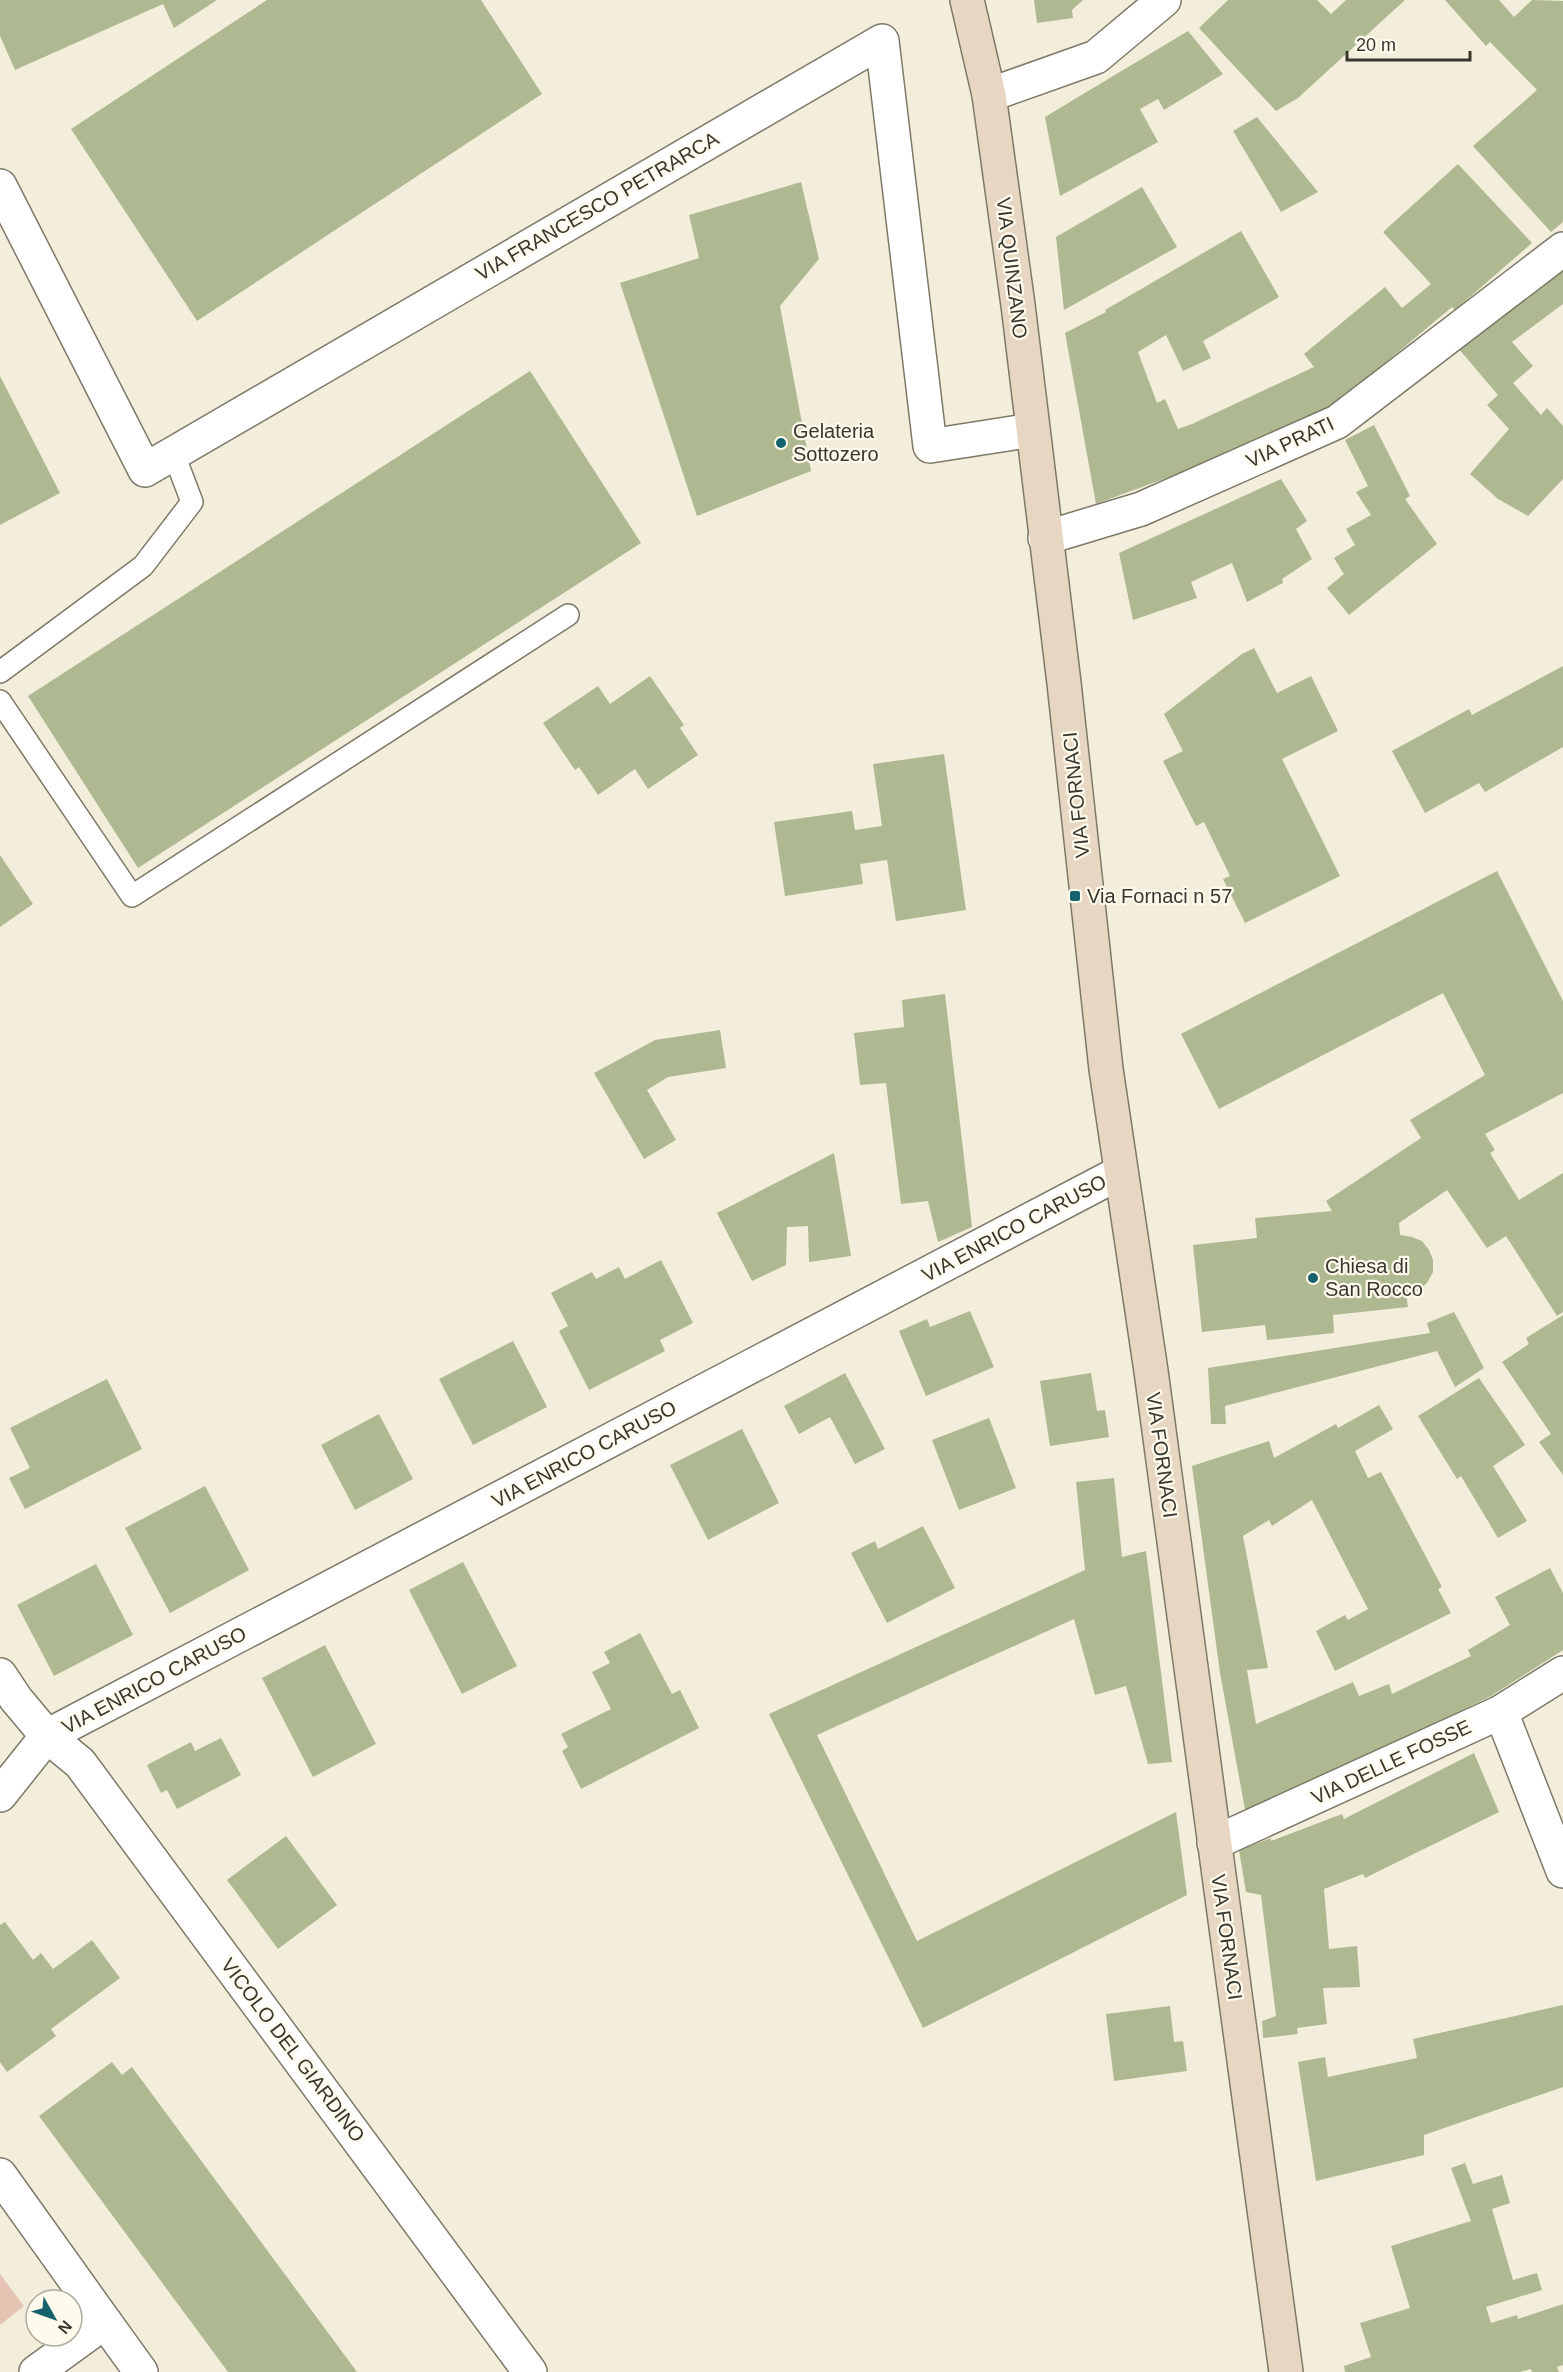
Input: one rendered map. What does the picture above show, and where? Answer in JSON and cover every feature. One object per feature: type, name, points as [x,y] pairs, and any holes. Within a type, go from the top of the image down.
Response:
[{"type":"street","name":"VIA QUINZANO","points":[[967,0],[989,95],[1045,538]]},
{"type":"street","points":[[989,95],[1095,57],[1164,0]]},
{"type":"street","name":"VIA FRANCESCO PETRARCA","points":[[0,186],[145,470],[882,41],[930,446],[1032,430]]},
{"type":"street","name":"VIA PRATI","points":[[1045,538],[1141,509],[1336,422],[1563,249]]},
{"type":"street","name":"VIA FORNACI","points":[[1045,538],[1065,695],[1106,1069],[1151,1371],[1286,2372]]},
{"type":"street","name":"VIA ENRICO CARUSO","points":[[47,1736],[1121,1172]]},
{"type":"street","name":"VIA DELLE FOSSE","points":[[1214,1843],[1501,1712],[1563,1673]]},
{"type":"street","name":"VICOLO DEL GIARDINO","points":[[0,1675],[16,1699],[47,1736],[80,1763],[530,2372]]},
{"type":"street","points":[[1501,1712],[1563,1871]]},
{"type":"street","points":[[0,1795],[47,1736]]},
{"type":"street","points":[[0,2175],[141,2372]]},
{"type":"street","points":[[36,2372],[105,2322]]},
{"type":"lane","points":[[0,672],[143,566],[192,502],[173,452]]},
{"type":"lane","points":[[0,701],[132,896],[568,615]]},
{"type":"shaded area","points":[[0,2274],[24,2306],[0,2325]]},
{"type":"building","points":[[0,0],[217,0],[174,28],[163,4],[15,70],[0,36]]},
{"type":"building","points":[[267,0],[481,0],[542,94],[197,321],[71,129]]},
{"type":"building","points":[[1034,0],[1083,0],[1072,10],[1073,18],[1037,23]]},
{"type":"building","points":[[1228,0],[1317,0],[1331,14],[1346,0],[1405,0],[1298,98],[1276,111],[1199,28]]},
{"type":"building","points":[[1445,0],[1499,0],[1514,17],[1532,0],[1563,1],[1563,222],[1551,232],[1473,146],[1537,90],[1490,42],[1486,46]]},
{"type":"building","points":[[1188,31],[1223,74],[1164,110],[1158,99],[1140,109],[1158,142],[1060,196],[1045,117]]},
{"type":"building","points":[[1257,117],[1318,192],[1281,212],[1233,131]]},
{"type":"building","points":[[1458,164],[1532,243],[1455,310],[1452,307],[1328,411],[1196,467],[1096,504],[1065,333],[1106,312],[1105,310],[1241,231],[1279,297],[1203,341],[1211,358],[1183,371],[1166,335],[1138,352],[1157,403],[1165,399],[1178,429],[1192,424],[1314,367],[1304,354],[1385,287],[1402,308],[1431,284],[1383,232]]},
{"type":"building","points":[[801,182],[819,259],[780,306],[811,471],[697,516],[620,283],[699,258],[689,215]]},
{"type":"building","points":[[1142,187],[1177,247],[1064,310],[1056,237]]},
{"type":"building","points":[[1563,263],[1563,304],[1512,342],[1533,366],[1513,383],[1541,415],[1547,408],[1563,426],[1563,479],[1528,516],[1498,499],[1470,474],[1509,429],[1487,405],[1498,395],[1458,348]]},
{"type":"building","points":[[530,371],[641,543],[138,868],[28,696]]},
{"type":"building","points":[[0,376],[60,493],[0,525]]},
{"type":"building","points":[[1374,425],[1410,496],[1405,499],[1437,544],[1349,615],[1327,588],[1344,574],[1334,558],[1355,545],[1346,529],[1371,515],[1356,492],[1368,486],[1345,440]]},
{"type":"building","points":[[1281,479],[1307,521],[1296,529],[1312,559],[1282,579],[1283,583],[1247,602],[1232,563],[1191,582],[1197,598],[1133,620],[1119,553]]},
{"type":"building","points":[[1254,648],[1277,693],[1311,676],[1338,731],[1282,759],[1340,876],[1245,923],[1223,879],[1230,876],[1204,822],[1196,826],[1163,761],[1183,751],[1164,714],[1242,654]]},
{"type":"building","points":[[1563,666],[1563,747],[1485,792],[1479,783],[1425,813],[1392,751],[1469,709],[1472,715]]},
{"type":"building","points":[[650,676],[684,725],[680,728],[698,755],[648,789],[635,769],[598,795],[579,767],[575,770],[543,723],[598,686],[610,704]]},
{"type":"building","points":[[944,754],[966,910],[896,921],[887,860],[860,864],[863,884],[785,896],[774,822],[852,811],[855,830],[882,826],[873,764]]},
{"type":"building","points":[[0,855],[33,904],[0,927]]},
{"type":"building","points":[[1497,871],[1563,1001],[1563,1093],[1485,1134],[1495,1150],[1490,1153],[1519,1200],[1563,1173],[1563,1312],[1557,1316],[1506,1236],[1487,1248],[1447,1190],[1399,1223],[1400,1235],[1422,1241],[1433,1260],[1433,1272],[1427,1283],[1418,1291],[1406,1294],[1408,1307],[1333,1315],[1334,1333],[1267,1340],[1265,1325],[1202,1332],[1193,1245],[1257,1238],[1255,1218],[1332,1211],[1326,1201],[1421,1138],[1410,1120],[1485,1075],[1443,993],[1219,1109],[1181,1034]]},
{"type":"building","points":[[945,994],[972,1227],[938,1242],[928,1201],[901,1204],[886,1083],[860,1085],[854,1033],[904,1027],[902,1000]]},
{"type":"building","points":[[720,1030],[726,1068],[668,1077],[647,1090],[676,1140],[644,1159],[594,1073],[655,1040]]},
{"type":"building","points":[[834,1153],[851,1256],[809,1262],[808,1226],[787,1227],[786,1265],[752,1281],[717,1213]]},
{"type":"building","points":[[661,1260],[693,1323],[660,1340],[665,1351],[589,1390],[559,1331],[568,1326],[551,1293],[592,1272],[596,1279],[619,1267],[625,1279]]},
{"type":"building","points":[[970,1311],[994,1367],[926,1396],[899,1331],[927,1319],[930,1327]]},
{"type":"building","points":[[1454,1312],[1484,1368],[1455,1387],[1437,1351],[1225,1406],[1226,1424],[1211,1424],[1208,1368],[1430,1333],[1427,1323]]},
{"type":"building","points":[[1563,1315],[1563,1475],[1539,1442],[1551,1434],[1502,1362],[1529,1344],[1526,1338]]},
{"type":"building","points":[[513,1341],[547,1407],[473,1445],[439,1379]]},
{"type":"building","points":[[845,1373],[885,1449],[855,1464],[830,1417],[799,1434],[784,1406]]},
{"type":"building","points":[[1091,1373],[1097,1411],[1105,1410],[1109,1437],[1050,1446],[1040,1381]]},
{"type":"building","points":[[1479,1378],[1525,1445],[1493,1466],[1527,1521],[1498,1538],[1461,1476],[1457,1479],[1418,1416]]},
{"type":"building","points":[[107,1379],[142,1449],[25,1509],[9,1478],[30,1468],[10,1428]]},
{"type":"building","points":[[1379,1405],[1393,1429],[1355,1451],[1368,1478],[1381,1472],[1442,1587],[1438,1589],[1451,1613],[1335,1671],[1316,1631],[1345,1615],[1348,1620],[1368,1609],[1312,1500],[1272,1526],[1269,1520],[1243,1536],[1268,1668],[1247,1670],[1256,1724],[1353,1682],[1359,1696],[1389,1684],[1392,1694],[1471,1656],[1468,1650],[1510,1625],[1495,1597],[1550,1568],[1563,1593],[1563,1650],[1491,1696],[1246,1815],[1220,1673],[1192,1466],[1269,1441],[1274,1458],[1336,1424],[1338,1428]]},
{"type":"building","points":[[379,1414],[413,1479],[355,1510],[321,1445]]},
{"type":"building","points":[[989,1418],[1016,1488],[959,1510],[932,1440]]},
{"type":"building","points":[[742,1429],[779,1503],[708,1540],[670,1465]]},
{"type":"building","points":[[1114,1478],[1122,1557],[1146,1551],[1172,1762],[1148,1764],[1126,1686],[1095,1695],[1074,1619],[817,1735],[917,1941],[1176,1812],[1187,1895],[923,2028],[769,1714],[1085,1570],[1076,1482]]},
{"type":"building","points":[[205,1486],[249,1570],[170,1613],[125,1528]]},
{"type":"building","points":[[923,1526],[955,1588],[887,1623],[851,1553],[875,1541],[878,1549]]},
{"type":"building","points":[[463,1562],[517,1666],[462,1694],[409,1590]]},
{"type":"building","points":[[96,1564],[133,1635],[54,1676],[17,1605]]},
{"type":"building","points":[[640,1633],[672,1694],[680,1690],[699,1728],[581,1789],[562,1751],[568,1747],[561,1734],[611,1709],[592,1672],[610,1663],[604,1652]]},
{"type":"building","points":[[325,1645],[376,1744],[313,1777],[262,1678]]},
{"type":"building","points":[[221,1738],[241,1775],[177,1809],[167,1790],[161,1793],[147,1765],[191,1742],[195,1751]]},
{"type":"building","points":[[1474,1753],[1499,1812],[1365,1878],[1363,1874],[1324,1889],[1329,1949],[1357,1946],[1360,1987],[1323,1988],[1327,2024],[1297,2028],[1298,2034],[1263,2038],[1262,2021],[1276,2016],[1261,1895],[1246,1892],[1239,1850],[1271,1838],[1271,1841],[1342,1814],[1344,1819]]},
{"type":"building","points":[[286,1836],[337,1905],[278,1949],[227,1880]]},
{"type":"building","points":[[5,1922],[33,1960],[41,1953],[53,1969],[92,1940],[120,1978],[51,2029],[56,2036],[7,2072],[0,2062],[0,1925]]},
{"type":"building","points":[[1563,2005],[1563,2087],[1424,2135],[1424,2155],[1316,2181],[1298,2062],[1325,2057],[1328,2077],[1417,2058],[1413,2039]]},
{"type":"building","points":[[1170,2006],[1174,2042],[1183,2041],[1187,2071],[1114,2081],[1106,2014]]},
{"type":"building","points":[[112,2062],[122,2075],[132,2067],[357,2372],[228,2372],[39,2116]]},
{"type":"building","points":[[1465,2163],[1473,2184],[1502,2175],[1510,2203],[1492,2209],[1513,2280],[1537,2273],[1542,2290],[1486,2307],[1491,2323],[1517,2315],[1518,2319],[1563,2304],[1563,2365],[1557,2367],[1559,2372],[1532,2372],[1531,2369],[1520,2372],[1345,2372],[1344,2366],[1371,2357],[1360,2323],[1410,2308],[1391,2246],[1471,2221],[1451,2168]]},
{"type":"place","name":"Gelateria Sottozero","points":[[781,443]]},
{"type":"place","name":"Via Fornaci n 57","points":[[1075,896]]},
{"type":"place","name":"Chiesa di San Rocco","points":[[1313,1278]]}]
